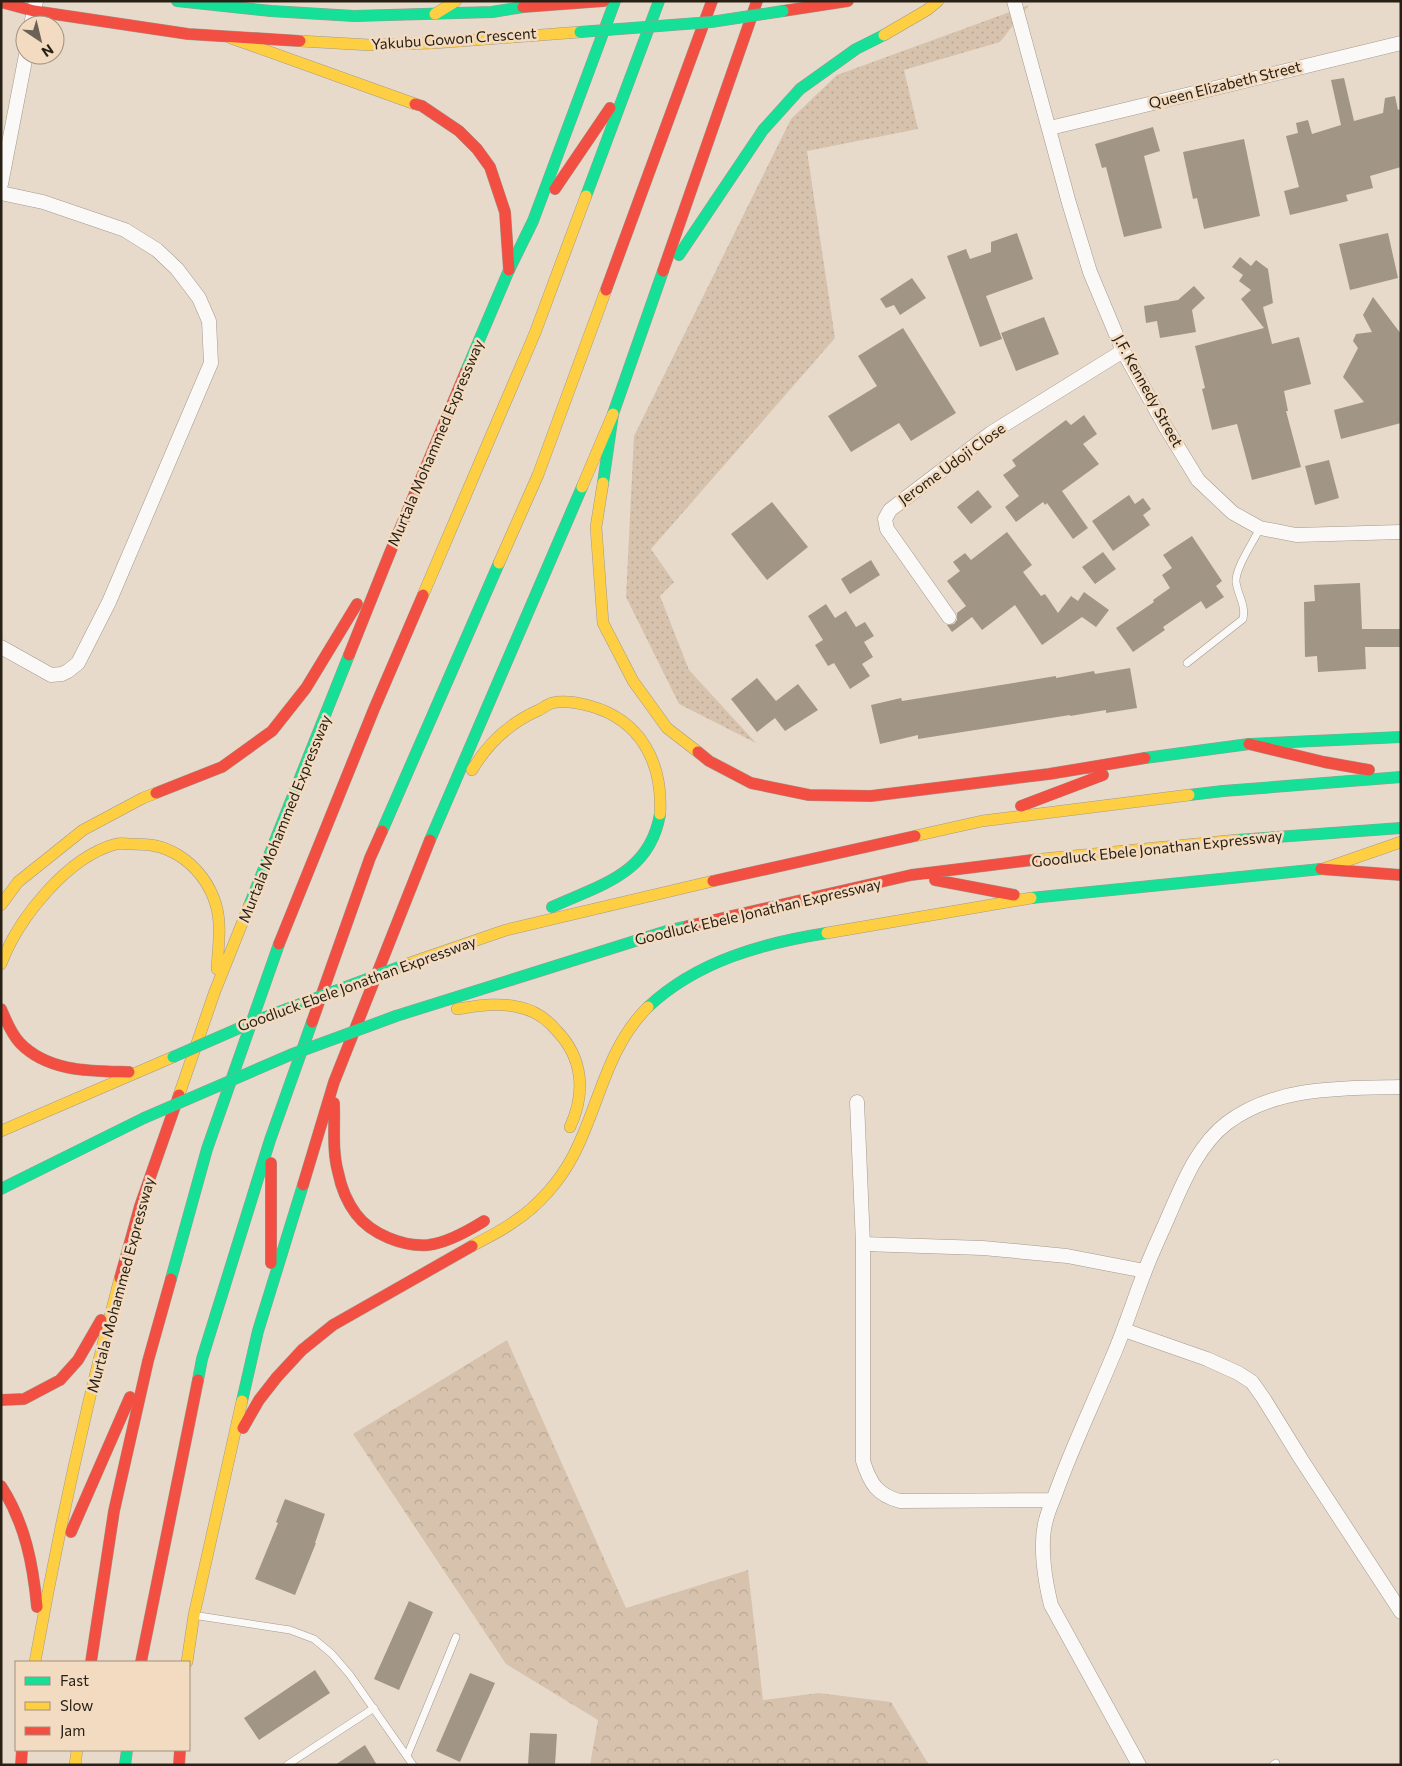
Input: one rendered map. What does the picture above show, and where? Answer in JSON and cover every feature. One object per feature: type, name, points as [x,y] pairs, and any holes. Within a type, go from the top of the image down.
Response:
[{"type":"main road","name":"Yakubu Gowon Crescent","points":[[177,1],[271,11],[354,16],[492,12],[530,6],[604,1]]},
{"type":"main road","points":[[435,14],[456,1]]},
{"type":"main road","name":"Murtala Mohammed Expressway","points":[[35,1661],[70,1481],[116,1294],[140,1206],[216,991],[389,556],[509,270],[533,221],[615,1]]},
{"type":"main road","points":[[91,1661],[114,1511],[148,1361],[207,1149],[275,954],[374,709],[532,341],[660,1]]},
{"type":"main road","points":[[141,1661],[202,1359],[270,1140],[370,858],[538,476],[712,1]]},
{"type":"main road","points":[[187,1661],[194,1615],[258,1331],[334,1082],[422,859],[613,414],[660,284],[757,1]]},
{"type":"main road","name":"Yakubu Gowon Crescent","points":[[1,2],[34,13],[188,34],[370,45],[434,43],[711,22],[848,1]]},
{"type":"main road","points":[[660,284],[763,130],[800,89],[856,49],[890,32],[927,10],[938,1]]},
{"type":"main road","points":[[231,38],[422,106],[460,131],[477,149],[490,167],[505,212],[509,270]]},
{"type":"main road","points":[[533,221],[631,77]]},
{"type":"main road","points":[[613,414],[596,527],[603,622],[633,681],[667,728],[709,761],[751,783],[809,795],[871,796],[1049,774],[1144,758],[1249,744],[1401,737]]},
{"type":"main road","points":[[1,905],[18,882],[83,830],[143,798],[222,766],[272,731],[306,688],[361,597],[389,556]]},
{"type":"main road","points":[[422,859],[488,744],[522,717],[553,703],[588,704],[620,717],[643,742],[658,772],[662,805],[654,838],[637,862],[617,878],[557,904],[506,930]]},
{"type":"main road","points":[[1249,744],[1324,762],[1401,776]]},
{"type":"main road","points":[[982,821],[1144,758]]},
{"type":"main road","name":"Goodluck Ebele Jonathan Expressway","points":[[1,1131],[209,1040],[302,1002],[506,930],[684,887],[982,821],[1223,791],[1401,776]]},
{"type":"main road","name":"Goodluck Ebele Jonathan Expressway","points":[[1,1190],[144,1118],[290,1055],[396,1016],[670,930],[911,875],[1052,858],[1240,840],[1401,828]]},
{"type":"main road","points":[[1323,869],[1401,842]]},
{"type":"main road","points":[[1,964],[11,939],[32,909],[57,882],[88,856],[117,844],[149,843],[174,851],[191,864],[207,884],[216,904],[220,929],[216,991]]},
{"type":"main road","points":[[233,1445],[259,1400],[277,1377],[302,1350],[333,1325],[516,1221],[548,1193],[573,1157],[618,1048],[635,1020],[661,995],[693,974],[739,953],[783,940],[1031,898],[1323,869],[1401,875]]},
{"type":"main road","points":[[911,875],[1031,898]]},
{"type":"main road","points":[[410,1012],[451,1010],[498,1004],[530,1010],[550,1023],[568,1044],[579,1070],[580,1097],[573,1122],[565,1136]]},
{"type":"main road","points":[[1,1009],[20,1043],[41,1059],[64,1067],[81,1070],[137,1072]]},
{"type":"main road","points":[[334,1082],[336,1164],[348,1202],[360,1219],[378,1232],[394,1239],[411,1244],[429,1245],[454,1236],[494,1216]]},
{"type":"main road","points":[[270,1140],[271,1288]]},
{"type":"main road","points":[[1,1400],[24,1398],[60,1380],[78,1360],[116,1294]]},
{"type":"main road","points":[[49,1583],[121,1415],[148,1361]]},
{"type":"main road","points":[[1,1486],[22,1527],[35,1577],[40,1634]]},
{"type":"main road","points":[[21,1765],[22,1751]]},
{"type":"main road","points":[[75,1765],[77,1751]]},
{"type":"main road","points":[[125,1765],[127,1751]]},
{"type":"main road","points":[[179,1765],[180,1751]]},
{"type":"street","name":"J.F. Kennedy Street","points":[[1014,1],[1069,203],[1090,272],[1123,351],[1198,480],[1233,513],[1260,528],[1296,535],[1401,532]]},
{"type":"street","name":"Queen Elizabeth Street","points":[[1050,128],[1401,43]]},
{"type":"street","points":[[1,184],[24,65]]},
{"type":"street","points":[[1,193],[43,202],[125,230],[157,250],[177,269],[199,298],[209,321],[211,363],[109,602],[78,663],[62,674],[51,675],[1,647]]},
{"type":"street","name":"Jerome Udoji Close","points":[[949,617],[887,528],[885,519],[890,510],[991,433],[1123,351]]},
{"type":"street","points":[[1139,1765],[1051,1605],[1045,1579],[1045,1521],[1070,1454],[1124,1330],[1145,1271],[1185,1178],[1208,1142],[1225,1124],[1246,1111],[1279,1098],[1304,1092],[1344,1088],[1401,1086]]},
{"type":"street","points":[[857,1102],[863,1244],[862,1461],[868,1477],[886,1497],[900,1501],[1053,1500]]},
{"type":"street","points":[[863,1244],[983,1248],[1066,1256],[1145,1271]]},
{"type":"street","points":[[1124,1330],[1207,1359],[1238,1373],[1252,1382],[1401,1612]]},
{"type":"lane","points":[[1187,663],[1244,620],[1245,610],[1236,581],[1238,571],[1260,528]]},
{"type":"lane","points":[[194,1615],[290,1630],[314,1639],[332,1654],[350,1675],[413,1765]]},
{"type":"lane","points":[[407,1756],[456,1637]]},
{"type":"lane","points":[[287,1765],[374,1708]]},
{"type":"green space","points":[[1029,5],[1000,42],[904,70],[918,129],[807,151],[835,338],[651,549],[674,582],[660,596],[689,670],[756,743],[679,704],[626,597],[634,436],[791,119],[837,75]]},
{"type":"green space","points":[[507,1340],[626,1608],[748,1570],[763,1700],[819,1693],[891,1702],[929,1765],[590,1765],[598,1720],[506,1664],[353,1434]]},
{"type":"building","points":[[1344,78],[1354,121],[1383,113],[1385,98],[1395,96],[1398,110],[1401,109],[1401,167],[1370,176],[1373,188],[1346,195],[1348,201],[1290,215],[1284,191],[1299,187],[1286,136],[1298,133],[1296,123],[1308,120],[1312,134],[1341,125],[1331,80]]},
{"type":"building","points":[[1153,127],[1160,151],[1144,156],[1162,228],[1124,237],[1106,167],[1102,168],[1095,144]]},
{"type":"building","points":[[1244,139],[1260,216],[1204,229],[1197,198],[1193,199],[1183,152]]},
{"type":"building","points":[[1017,233],[1033,279],[986,296],[1002,339],[980,347],[947,256],[966,249],[970,259],[991,252],[991,242]]},
{"type":"building","points":[[1388,233],[1398,278],[1350,290],[1339,244]]},
{"type":"building","points":[[1240,257],[1251,266],[1256,260],[1268,269],[1273,303],[1263,307],[1272,344],[1299,337],[1311,384],[1284,391],[1288,411],[1286,411],[1301,467],[1252,480],[1237,424],[1212,430],[1202,389],[1205,388],[1195,346],[1264,328],[1241,299],[1251,290],[1239,281],[1243,275],[1232,267]]},
{"type":"building","points":[[912,278],[926,298],[900,315],[894,305],[886,308],[880,299]]},
{"type":"building","points":[[1194,286],[1205,298],[1192,310],[1196,332],[1160,338],[1157,321],[1146,323],[1144,306],[1178,300]]},
{"type":"building","points":[[1373,297],[1401,334],[1401,423],[1341,439],[1334,410],[1364,402],[1343,377],[1358,348],[1353,341],[1356,334],[1372,332],[1363,315]]},
{"type":"building","points":[[1044,317],[1059,354],[1016,371],[1001,333]]},
{"type":"building","points":[[903,328],[956,413],[911,441],[899,423],[851,452],[828,416],[877,386],[858,356]]},
{"type":"building","points":[[1084,415],[1097,434],[1083,444],[1099,464],[1062,491],[1088,528],[1073,539],[1047,503],[1045,505],[1043,502],[1016,522],[1005,507],[1019,496],[1003,475],[1016,466],[1012,460],[1066,420],[1071,425]]},
{"type":"building","points":[[1329,460],[1339,498],[1315,505],[1305,466]]},
{"type":"building","points":[[978,490],[992,507],[971,524],[957,507]]},
{"type":"building","points":[[1129,495],[1135,504],[1143,498],[1151,509],[1143,515],[1150,525],[1113,551],[1092,521]]},
{"type":"building","points":[[772,502],[808,547],[767,580],[731,534]]},
{"type":"building","points":[[1007,532],[1032,565],[1023,572],[1041,596],[1045,594],[1058,613],[1071,596],[1078,601],[1084,592],[1109,610],[1096,627],[1082,617],[1042,645],[1015,605],[982,630],[972,617],[952,632],[947,625],[954,624],[957,620],[957,613],[966,606],[947,581],[960,571],[953,562],[965,553],[971,560]]},
{"type":"building","points":[[1192,536],[1222,581],[1216,586],[1224,597],[1206,609],[1201,601],[1163,627],[1165,630],[1133,652],[1116,628],[1154,602],[1153,600],[1170,588],[1162,575],[1172,568],[1163,555]]},
{"type":"building","points":[[1103,552],[1116,569],[1095,584],[1082,567]]},
{"type":"building","points":[[871,560],[880,575],[850,594],[841,579]]},
{"type":"building","points":[[1360,583],[1362,629],[1401,629],[1401,647],[1365,647],[1366,669],[1318,672],[1317,656],[1305,657],[1304,602],[1315,601],[1314,585]]},
{"type":"building","points":[[826,604],[835,618],[846,611],[856,627],[865,622],[874,636],[864,642],[873,657],[862,664],[870,676],[850,689],[834,663],[828,666],[815,645],[823,640],[808,616]]},
{"type":"building","points":[[1130,668],[1137,708],[1106,713],[1106,710],[918,739],[918,735],[880,744],[871,705],[901,698],[902,701],[1056,676],[1056,678],[1094,671],[1095,674]]},
{"type":"building","points":[[757,678],[776,701],[798,684],[818,710],[785,731],[775,718],[757,732],[731,699]]},
{"type":"building","points":[[285,1499],[325,1514],[316,1543],[295,1595],[255,1579],[278,1523],[276,1522]]},
{"type":"building","points":[[409,1601],[433,1612],[399,1690],[374,1679]]},
{"type":"building","points":[[315,1670],[330,1693],[259,1740],[244,1718]]},
{"type":"building","points":[[470,1673],[495,1683],[460,1762],[436,1751]]},
{"type":"building","points":[[530,1733],[557,1734],[555,1765],[528,1765]]},
{"type":"building","points":[[365,1745],[377,1765],[335,1765]]},
{"type":"traffic: fast","points":[[177,1],[271,11],[354,16],[492,12],[523,7]]},
{"type":"traffic: fast","points":[[466,371],[509,270],[533,221],[615,1]]},
{"type":"traffic: fast","points":[[586,196],[659,1]]},
{"type":"traffic: fast","points":[[580,32],[711,22],[783,11]]},
{"type":"traffic: fast","points":[[679,255],[763,130],[800,89],[856,49],[884,35]]},
{"type":"traffic: fast","points":[[603,483],[613,414],[663,271]]},
{"type":"traffic: fast","points":[[430,840],[582,487]]},
{"type":"traffic: fast","points":[[382,831],[499,563]]},
{"type":"traffic: fast","points":[[249,906],[349,655]]},
{"type":"traffic: fast","points":[[1145,758],[1249,744],[1401,737]]},
{"type":"traffic: fast","points":[[1189,795],[1401,777]]},
{"type":"traffic: fast","points":[[552,907],[605,884],[634,864],[646,851],[660,814]]},
{"type":"traffic: fast","points":[[1237,840],[1401,828]]},
{"type":"traffic: fast","points":[[1031,898],[1321,869]]},
{"type":"traffic: fast","points":[[396,1016],[688,926]]},
{"type":"traffic: fast","points":[[648,1007],[688,977],[732,956],[779,942],[827,933]]},
{"type":"traffic: fast","points":[[171,1279],[207,1149],[279,944]]},
{"type":"traffic: fast","points":[[173,1057],[260,1019],[407,964]]},
{"type":"traffic: fast","points":[[144,1118],[290,1055],[396,1016]]},
{"type":"traffic: fast","points":[[198,1380],[202,1359],[270,1140],[312,1022]]},
{"type":"traffic: fast","points":[[1,1189],[144,1118]]},
{"type":"traffic: fast","points":[[242,1401],[258,1331],[303,1185]]},
{"type":"traffic: fast","points":[[125,1765],[127,1751]]},
{"type":"traffic: slow","points":[[435,14],[456,1]]},
{"type":"traffic: slow","points":[[884,35],[927,10],[938,1]]},
{"type":"traffic: slow","points":[[300,41],[370,45],[434,43],[580,32]]},
{"type":"traffic: slow","points":[[231,38],[415,104]]},
{"type":"traffic: slow","points":[[423,595],[535,333],[586,196]]},
{"type":"traffic: slow","points":[[499,563],[538,475],[606,290]]},
{"type":"traffic: slow","points":[[582,487],[613,414]]},
{"type":"traffic: slow","points":[[603,483],[596,527],[603,623],[633,681],[667,728],[698,752]]},
{"type":"traffic: slow","points":[[472,770],[485,751],[500,735],[528,715],[557,702],[586,705],[608,713],[623,722],[645,746],[653,761],[658,778],[660,814]]},
{"type":"traffic: slow","points":[[1,905],[18,882],[83,830],[156,793]]},
{"type":"traffic: slow","points":[[915,836],[982,821],[1189,795]]},
{"type":"traffic: slow","points":[[1032,860],[1237,840]]},
{"type":"traffic: slow","points":[[1323,869],[1401,842]]},
{"type":"traffic: slow","points":[[1,964],[19,928],[46,892],[80,862],[98,851],[121,844],[149,845],[166,849],[185,859],[202,876],[210,890],[218,913],[217,969]]},
{"type":"traffic: slow","points":[[407,964],[506,930],[713,881]]},
{"type":"traffic: slow","points":[[827,933],[1031,898]]},
{"type":"traffic: slow","points":[[179,1095],[215,991],[249,906]]},
{"type":"traffic: slow","points":[[457,1009],[488,1005],[524,1008],[535,1013],[553,1027],[566,1041],[577,1064],[580,1089],[575,1114],[570,1127]]},
{"type":"traffic: slow","points":[[472,1246],[524,1215],[548,1192],[562,1175],[582,1137],[604,1078],[622,1041],[648,1007]]},
{"type":"traffic: slow","points":[[1,1131],[173,1057]]},
{"type":"traffic: slow","points":[[35,1661],[73,1469],[120,1278]]},
{"type":"traffic: slow","points":[[187,1661],[194,1615],[242,1401]]},
{"type":"traffic: slow","points":[[75,1765],[77,1751]]},
{"type":"traffic: jam","points":[[523,7],[604,1]]},
{"type":"traffic: jam","points":[[606,290],[712,1]]},
{"type":"traffic: jam","points":[[663,271],[757,1]]},
{"type":"traffic: jam","points":[[783,11],[848,1]]},
{"type":"traffic: jam","points":[[1,2],[34,11],[188,34],[300,41]]},
{"type":"traffic: jam","points":[[415,104],[422,106],[459,131],[477,149],[490,167],[505,212],[509,270]]},
{"type":"traffic: jam","points":[[555,189],[610,108]]},
{"type":"traffic: jam","points":[[349,655],[466,371]]},
{"type":"traffic: jam","points":[[279,944],[374,709],[423,595]]},
{"type":"traffic: jam","points":[[156,793],[222,767],[272,731],[306,688],[357,604]]},
{"type":"traffic: jam","points":[[1249,744],[1324,762],[1369,770]]},
{"type":"traffic: jam","points":[[698,752],[709,761],[751,783],[809,795],[871,796],[1049,774],[1145,758]]},
{"type":"traffic: jam","points":[[1021,806],[1103,775]]},
{"type":"traffic: jam","points":[[312,1022],[370,858],[382,831]]},
{"type":"traffic: jam","points":[[713,881],[915,836]]},
{"type":"traffic: jam","points":[[303,1185],[334,1082],[430,840]]},
{"type":"traffic: jam","points":[[688,926],[911,875],[1032,860]]},
{"type":"traffic: jam","points":[[1321,869],[1401,875]]},
{"type":"traffic: jam","points":[[935,880],[1014,895]]},
{"type":"traffic: jam","points":[[1,1009],[9,1027],[20,1043],[31,1053],[44,1060],[57,1065],[85,1070],[129,1072]]},
{"type":"traffic: jam","points":[[120,1278],[140,1206],[179,1095]]},
{"type":"traffic: jam","points":[[334,1103],[335,1155],[341,1183],[347,1199],[356,1214],[370,1228],[388,1238],[408,1244],[428,1245],[450,1239],[484,1221]]},
{"type":"traffic: jam","points":[[271,1163],[271,1263]]},
{"type":"traffic: jam","points":[[243,1428],[259,1400],[277,1377],[302,1350],[333,1325],[472,1246]]},
{"type":"traffic: jam","points":[[91,1661],[114,1511],[148,1361],[171,1279]]},
{"type":"traffic: jam","points":[[1,1400],[24,1399],[60,1380],[78,1360],[101,1320]]},
{"type":"traffic: jam","points":[[141,1661],[198,1380]]},
{"type":"traffic: jam","points":[[71,1532],[130,1397]]},
{"type":"traffic: jam","points":[[1,1486],[22,1529],[33,1575],[37,1607]]},
{"type":"traffic: jam","points":[[21,1765],[22,1751]]},
{"type":"traffic: jam","points":[[179,1765],[180,1751]]}]
